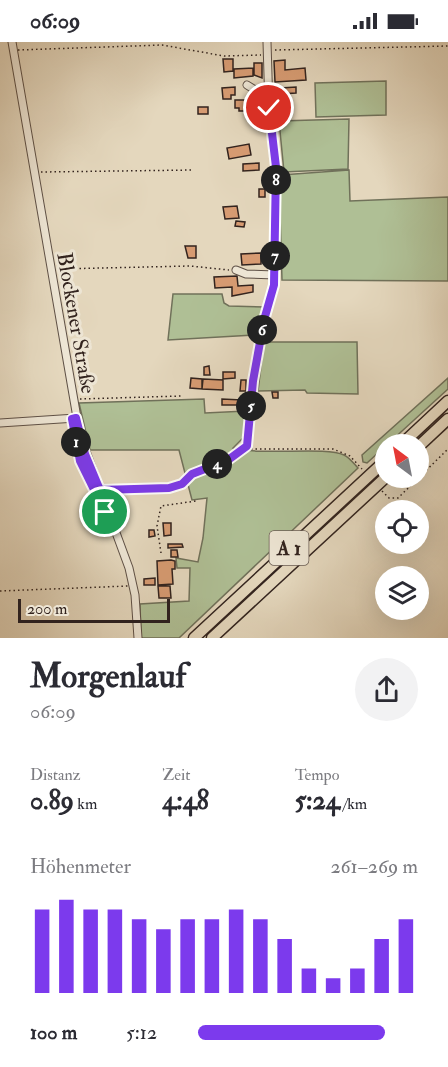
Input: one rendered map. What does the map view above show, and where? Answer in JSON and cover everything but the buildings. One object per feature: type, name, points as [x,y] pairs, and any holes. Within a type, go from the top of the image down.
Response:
[{"type":"highway","points":[[413,434],[448,401]]},
{"type":"highway","points":[[429,437],[448,419]]},
{"type":"highway","name":"A 1","points":[[194,638],[375,470]]},
{"type":"highway","name":"A 1","points":[[212,638],[375,487]]},
{"type":"street","name":"Blockener Straße","points":[[12,42],[76,418],[85,454],[119,538],[134,585],[138,638]]},
{"type":"street","points":[[247,446],[253,381],[275,274],[276,167],[267,42]]},
{"type":"street","points":[[247,85],[260,93],[269,93]]},
{"type":"street","points":[[236,270],[246,274],[275,274]]},
{"type":"street","points":[[0,423],[76,418]]},
{"type":"path","points":[[14,51],[162,45],[224,56],[448,46]]},
{"type":"path","points":[[34,172],[193,170]]},
{"type":"path","points":[[51,270],[189,266],[236,270]]},
{"type":"path","points":[[73,399],[181,396]]},
{"type":"path","points":[[74,436],[80,461],[92,486]]},
{"type":"path","points":[[100,490],[169,488],[182,484],[192,474],[228,460],[247,446],[253,450],[333,449],[350,456],[362,469]]},
{"type":"path","points":[[382,491],[389,498],[398,498],[448,449]]},
{"type":"path","points":[[161,553],[157,526],[161,506],[196,501]]},
{"type":"path","points":[[0,591],[128,586],[126,578]]},
{"type":"green space","points":[[386,81],[386,115],[316,117],[315,83]]},
{"type":"green space","points":[[349,119],[348,169],[284,172],[279,121]]},
{"type":"green space","points":[[349,170],[350,201],[448,197],[448,281],[282,280],[279,182],[281,175]]},
{"type":"green space","points":[[173,294],[222,294],[224,303],[229,306],[265,307],[254,335],[168,340]]},
{"type":"green space","points":[[264,342],[357,342],[358,394],[307,393],[305,390],[258,391]]},
{"type":"green space","points":[[448,378],[448,389],[399,434],[385,434]]},
{"type":"green space","points":[[204,399],[205,413],[246,411],[243,438],[233,448],[260,451],[335,452],[346,456],[358,468],[179,638],[141,638],[140,604],[189,601],[190,568],[177,568],[176,558],[198,562],[207,498],[192,500],[179,450],[90,450],[79,403]]},
{"type":"green space","points":[[375,443],[375,456],[367,463],[363,462],[362,455]]},
{"type":"route","points":[[105,512],[80,461],[72,419],[76,418],[85,454],[100,490],[169,488],[182,484],[192,474],[228,460],[247,446],[253,381],[264,320],[274,285],[276,167],[269,108]]}]
